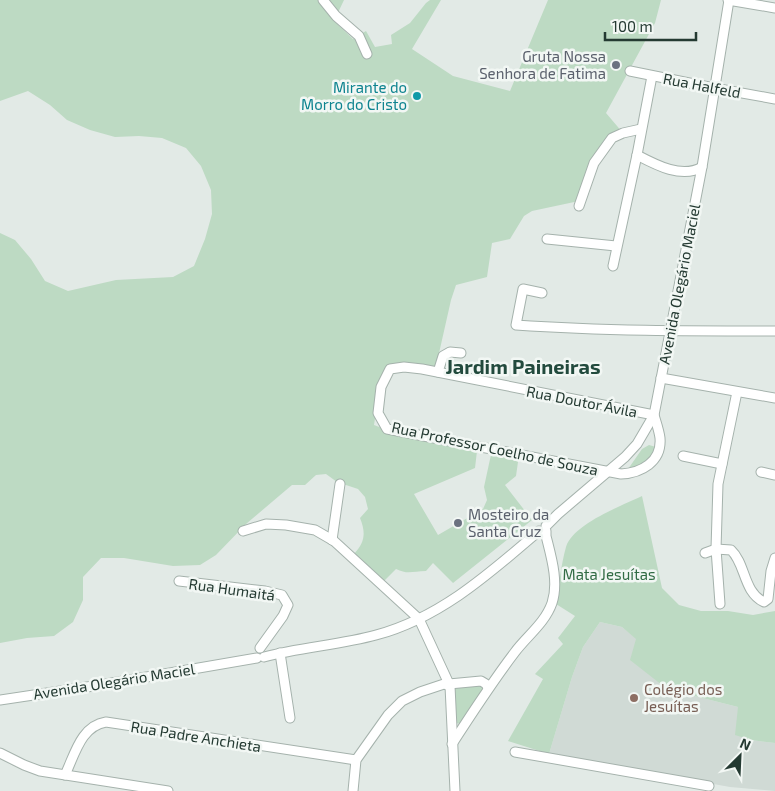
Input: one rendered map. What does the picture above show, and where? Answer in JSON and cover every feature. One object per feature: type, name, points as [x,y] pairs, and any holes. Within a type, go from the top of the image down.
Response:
[{"type":"street","points":[[322,0],[358,36],[367,54]]},
{"type":"street","points":[[728,0],[775,8]]},
{"type":"street","name":"Avenida Olegário Maciel","points":[[0,700],[100,685],[228,662],[260,653],[277,654],[368,637],[402,627],[466,591],[544,529],[625,458],[637,444],[654,415],[702,167],[728,0]]},
{"type":"street","name":"Rua Halfeld","points":[[630,71],[775,99]]},
{"type":"street","points":[[613,266],[638,155],[641,129],[652,76]]},
{"type":"street","points":[[578,206],[594,163],[612,138],[623,133],[641,129]]},
{"type":"street","points":[[638,155],[653,164],[672,170],[686,172],[696,171],[702,167]]},
{"type":"street","points":[[547,239],[616,246]]},
{"type":"street","points":[[542,293],[523,289],[516,325],[551,328],[670,331],[775,331]]},
{"type":"street","points":[[438,372],[444,356],[450,352],[461,353]]},
{"type":"street","name":"Rua Professor Coelho de Souza","points":[[422,369],[390,369],[381,387],[378,413],[387,428],[608,471]]},
{"type":"street","name":"Rua Doutor Ávila","points":[[422,369],[654,415]]},
{"type":"street","points":[[661,378],[775,398]]},
{"type":"street","points":[[720,604],[716,548],[716,502],[737,392]]},
{"type":"street","points":[[608,471],[621,474],[634,473],[646,468],[654,460],[659,450],[660,439],[654,415]]},
{"type":"street","points":[[683,456],[722,464]]},
{"type":"street","points":[[761,472],[775,475]]},
{"type":"street","points":[[332,540],[340,484]]},
{"type":"street","points":[[243,531],[266,524],[315,530],[332,540],[419,619],[449,685],[455,791]]},
{"type":"street","points":[[452,744],[488,688],[516,650],[545,617],[552,603],[554,585],[552,563],[544,529]]},
{"type":"street","points":[[705,553],[716,548],[731,550],[737,555],[751,589],[764,602],[768,599],[771,571],[775,558]]},
{"type":"street","name":"Rua Humaitá","points":[[179,582],[265,591],[282,596],[288,605],[260,653]]},
{"type":"street","points":[[277,654],[290,718]]},
{"type":"street","points":[[353,791],[356,760],[383,722],[402,701],[444,684],[481,681],[488,688]]},
{"type":"street","name":"Rua Padre Anchieta","points":[[66,775],[86,731],[98,723],[106,722],[356,760]]},
{"type":"street","points":[[452,722],[457,727],[464,725]]},
{"type":"street","points":[[514,752],[698,788],[709,786]]},
{"type":"street","points":[[0,753],[40,771],[168,791]]},
{"type":"shaded area","name":"Colégio dos Jesuítas","points":[[600,622],[622,627],[637,639],[667,689],[738,707],[751,740],[775,743],[775,791],[730,787],[549,754],[583,647]]},
{"type":"green space","points":[[0,0],[344,0],[334,21],[353,39],[366,31],[375,47],[392,44],[391,35],[410,23],[426,3],[430,0],[441,0],[412,49],[453,76],[510,91],[548,0],[661,0],[655,23],[606,113],[623,133],[595,156],[579,201],[532,211],[524,216],[510,239],[492,243],[487,277],[456,285],[435,371],[391,365],[380,385],[374,425],[403,436],[477,451],[475,468],[414,494],[438,535],[483,509],[487,500],[484,487],[492,450],[519,455],[516,476],[505,485],[532,520],[453,583],[433,563],[426,571],[407,572],[396,569],[383,582],[354,554],[362,541],[364,533],[360,518],[368,509],[365,497],[358,489],[337,482],[326,474],[316,475],[305,485],[292,485],[246,524],[216,555],[200,565],[173,566],[124,558],[101,558],[83,577],[83,600],[73,622],[54,636],[0,643],[0,233],[15,240],[31,259],[45,281],[68,291],[116,280],[173,277],[194,266],[205,239],[212,214],[211,190],[201,166],[186,148],[162,138],[139,136],[115,137],[90,130],[67,120],[50,105],[28,91],[0,101]]},
{"type":"green space","points":[[649,445],[656,447],[650,458],[640,466],[626,472],[642,449]]},
{"type":"green space","name":"Mata Jesuítas","points":[[642,496],[662,588],[679,605],[701,611],[728,611],[753,615],[775,611],[775,743],[751,740],[735,735],[738,707],[667,689],[630,660],[636,639],[622,627],[600,622],[583,647],[549,754],[508,741],[543,679],[535,674],[563,644],[558,638],[575,616],[556,604],[564,554],[570,539],[588,523]]},
{"type":"green space","points":[[478,684],[484,688],[461,724],[456,723],[453,687]]},
{"type":"place","name":"Gruta Nossa Senhora de Fatima","points":[[616,65]]},
{"type":"place","name":"Mirante do Morro do Cristo","points":[[417,96]]},
{"type":"place","name":"Mosteiro da Santa Cruz","points":[[458,523]]},
{"type":"place","name":"Colégio dos Jesuítas","points":[[634,698]]},
{"type":"district","name":"Jardim Paineiras","points":[[523,366]]}]
